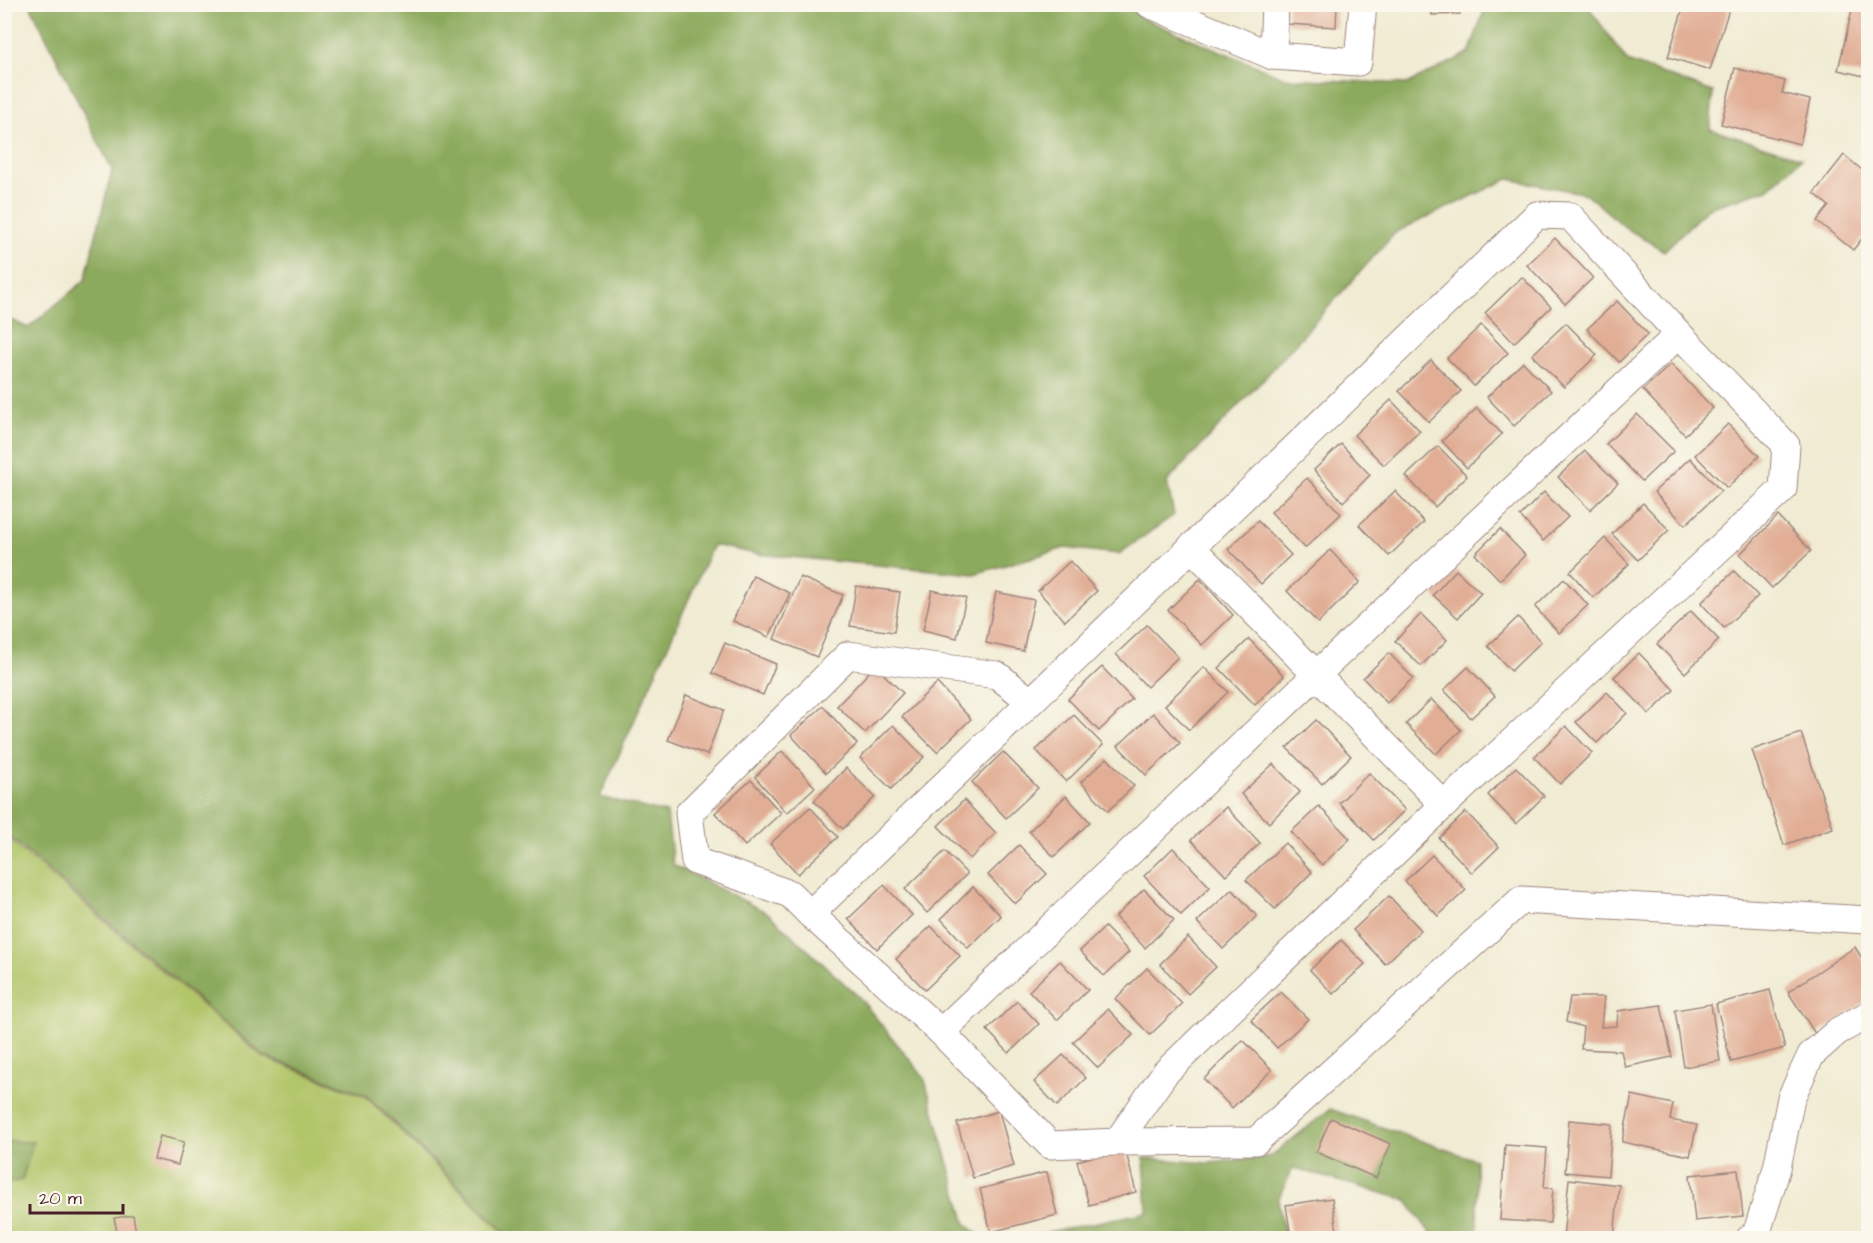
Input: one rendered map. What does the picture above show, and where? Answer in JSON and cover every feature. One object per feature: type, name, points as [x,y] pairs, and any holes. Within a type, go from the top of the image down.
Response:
[{"type":"street","points":[[1149,4],[1273,56],[1358,63],[1363,4]]},
{"type":"street","points":[[1273,56],[1275,4]]},
{"type":"street","points":[[810,914],[1537,215],[1570,216],[1786,445],[1783,489],[1444,805],[1165,1073],[1117,1142]]},
{"type":"street","points":[[941,1032],[1679,334]]},
{"type":"street","points":[[1191,548],[1444,805]]},
{"type":"street","points":[[1030,701],[997,675],[848,655],[689,813],[695,861],[790,894],[941,1032],[1050,1145],[1256,1141],[1521,900],[1869,920]]},
{"type":"street","points":[[1750,1239],[1757,1232],[1777,1168],[1791,1098],[1811,1055],[1838,1031],[1869,1015]]},
{"type":"path","points":[[4,1235],[27,1239]]},
{"type":"green space","points":[[30,5],[1126,5],[1144,19],[1285,78],[1407,84],[1469,53],[1486,5],[1587,5],[1627,61],[1713,92],[1710,129],[1802,158],[1768,189],[1708,208],[1664,251],[1626,228],[1586,194],[1508,179],[1396,232],[1167,482],[1174,515],[1119,554],[1065,548],[974,574],[757,554],[713,545],[600,797],[667,813],[673,865],[768,913],[859,997],[924,1077],[966,1224],[982,1238],[511,1238],[366,1095],[264,1056],[5,833],[5,317],[28,328],[85,280],[112,170]]},
{"type":"green space","points":[[4,835],[263,1057],[365,1096],[509,1238],[5,1238]]},
{"type":"green space","points":[[1330,1109],[1476,1160],[1478,1238],[1434,1238],[1406,1200],[1293,1168],[1278,1200],[1285,1238],[1019,1238],[1147,1212],[1144,1158],[1209,1163],[1271,1156]]},
{"type":"green space","points":[[5,1141],[33,1142],[22,1180],[5,1183]]},
{"type":"building","points":[[1288,4],[1337,4],[1336,27],[1287,24]]},
{"type":"building","points":[[1432,4],[1475,4],[1475,9],[1460,9],[1460,14],[1432,15]]},
{"type":"building","points":[[1684,5],[1730,6],[1710,70],[1668,57]]},
{"type":"building","points":[[1852,10],[1868,14],[1868,77],[1838,70]]},
{"type":"building","points":[[1735,68],[1785,81],[1782,93],[1810,100],[1800,144],[1721,124]]},
{"type":"building","points":[[1844,155],[1868,175],[1868,231],[1853,250],[1817,221],[1829,206],[1814,193]]},
{"type":"building","points":[[1555,238],[1593,278],[1565,304],[1527,265]]},
{"type":"building","points":[[1522,277],[1551,307],[1514,343],[1485,313]]},
{"type":"building","points":[[1617,301],[1648,334],[1619,362],[1587,329]]},
{"type":"building","points":[[1566,323],[1597,355],[1564,387],[1532,355]]},
{"type":"building","points":[[1481,325],[1508,353],[1474,386],[1447,358]]},
{"type":"building","points":[[1431,360],[1461,391],[1429,422],[1399,391]]},
{"type":"building","points":[[1523,362],[1551,391],[1514,426],[1487,397]]},
{"type":"building","points":[[1671,364],[1713,408],[1685,435],[1643,390]]},
{"type":"building","points":[[1391,400],[1420,431],[1384,465],[1354,435]]},
{"type":"building","points":[[1477,408],[1502,434],[1467,468],[1442,441]]},
{"type":"building","points":[[1637,414],[1674,451],[1642,481],[1606,444]]},
{"type":"building","points":[[1728,424],[1759,456],[1727,488],[1695,455]]},
{"type":"building","points":[[1341,444],[1370,475],[1343,502],[1314,470]]},
{"type":"building","points":[[1438,446],[1467,476],[1435,507],[1406,476]]},
{"type":"building","points":[[1585,451],[1618,483],[1590,510],[1558,477]]},
{"type":"building","points":[[1690,458],[1721,491],[1685,525],[1654,492]]},
{"type":"building","points":[[1307,478],[1341,514],[1305,548],[1271,512]]},
{"type":"building","points":[[1395,491],[1424,522],[1389,556],[1359,525]]},
{"type":"building","points":[[1544,492],[1568,517],[1543,541],[1520,516]]},
{"type":"building","points":[[1643,503],[1669,530],[1638,560],[1612,534]]},
{"type":"building","points":[[1778,516],[1811,551],[1772,588],[1740,554]]},
{"type":"building","points":[[1258,521],[1291,555],[1261,584],[1228,549]]},
{"type":"building","points":[[1500,529],[1525,555],[1500,580],[1475,554]]},
{"type":"building","points":[[1605,538],[1629,564],[1593,598],[1570,572]]},
{"type":"building","points":[[1330,550],[1360,582],[1318,623],[1287,591]]},
{"type":"building","points":[[1070,561],[1097,591],[1065,621],[1038,591]]},
{"type":"building","points":[[1456,570],[1481,593],[1458,618],[1433,595]]},
{"type":"building","points":[[1734,571],[1758,596],[1724,628],[1701,603]]},
{"type":"building","points":[[753,576],[790,593],[769,637],[733,621]]},
{"type":"building","points":[[800,577],[843,595],[817,657],[774,639]]},
{"type":"building","points":[[1200,579],[1233,615],[1202,645],[1168,610]]},
{"type":"building","points":[[1564,579],[1588,605],[1559,633],[1535,607]]},
{"type":"building","points":[[856,586],[900,592],[894,632],[850,626]]},
{"type":"building","points":[[932,590],[966,598],[957,638],[923,630]]},
{"type":"building","points":[[996,592],[1034,600],[1023,651],[986,643]]},
{"type":"building","points":[[1691,611],[1719,640],[1685,673],[1657,644]]},
{"type":"building","points":[[1421,614],[1447,640],[1421,666],[1395,641]]},
{"type":"building","points":[[1518,617],[1541,642],[1511,671],[1488,646]]},
{"type":"building","points":[[1147,625],[1178,657],[1147,687],[1116,654]]},
{"type":"building","points":[[1249,639],[1284,676],[1255,705],[1219,668]]},
{"type":"building","points":[[725,643],[776,664],[763,695],[712,673]]},
{"type":"building","points":[[1389,653],[1413,678],[1387,703],[1363,678]]},
{"type":"building","points":[[1639,653],[1674,690],[1649,714],[1614,677]]},
{"type":"building","points":[[875,666],[903,693],[865,733],[837,706]]},
{"type":"building","points":[[1102,667],[1132,699],[1099,731],[1068,699]]},
{"type":"building","points":[[1204,667],[1228,692],[1189,730],[1165,705]]},
{"type":"building","points":[[1468,667],[1495,696],[1471,718],[1444,690]]},
{"type":"building","points":[[937,683],[971,719],[937,752],[902,717]]},
{"type":"building","points":[[1607,692],[1627,713],[1597,743],[1576,722]]},
{"type":"building","points":[[686,695],[724,710],[707,755],[668,740]]},
{"type":"building","points":[[1431,699],[1461,730],[1436,754],[1406,724]]},
{"type":"building","points":[[823,706],[857,744],[826,773],[791,735]]},
{"type":"building","points":[[1153,713],[1180,743],[1146,775],[1118,746]]},
{"type":"building","points":[[1074,715],[1103,745],[1066,782],[1036,750]]},
{"type":"building","points":[[1316,720],[1351,756],[1322,784],[1287,748]]},
{"type":"building","points":[[893,725],[924,757],[891,789],[860,758]]},
{"type":"building","points":[[1566,726],[1592,753],[1560,784],[1534,757]]},
{"type":"building","points":[[1801,733],[1833,828],[1784,845],[1752,750]]},
{"type":"building","points":[[782,751],[815,787],[787,813],[755,777]]},
{"type":"building","points":[[1003,752],[1038,788],[1006,818],[972,782]]},
{"type":"building","points":[[1107,758],[1134,786],[1108,811],[1081,782]]},
{"type":"building","points":[[1273,764],[1300,792],[1269,823],[1241,794]]},
{"type":"building","points":[[1516,767],[1544,796],[1516,824],[1488,795]]},
{"type":"building","points":[[846,768],[875,797],[843,829],[814,801]]},
{"type":"building","points":[[1369,773],[1405,810],[1374,840],[1339,803]]},
{"type":"building","points":[[751,780],[781,813],[745,846],[715,813]]},
{"type":"building","points":[[1066,796],[1090,822],[1054,857],[1029,831]]},
{"type":"building","points":[[964,800],[996,833],[970,859],[938,826]]},
{"type":"building","points":[[1319,806],[1350,839],[1322,865],[1291,832]]},
{"type":"building","points":[[810,807],[838,837],[798,874],[770,844]]},
{"type":"building","points":[[1226,807],[1260,843],[1226,876],[1191,840]]},
{"type":"building","points":[[1466,812],[1499,847],[1472,873],[1439,838]]},
{"type":"building","points":[[1285,843],[1312,872],[1275,909],[1246,880]]},
{"type":"building","points":[[1019,845],[1047,874],[1015,904],[988,875]]},
{"type":"building","points":[[1173,848],[1210,887],[1181,915],[1144,876]]},
{"type":"building","points":[[945,851],[967,874],[927,913],[905,889]]},
{"type":"building","points":[[1432,855],[1466,890],[1438,916],[1405,881]]},
{"type":"building","points":[[884,885],[912,915],[877,949],[848,919]]},
{"type":"building","points":[[973,887],[1001,916],[968,948],[941,919]]},
{"type":"building","points":[[1144,889],[1174,920],[1145,948],[1115,917]]},
{"type":"building","points":[[1232,889],[1257,916],[1223,949],[1197,922]]},
{"type":"building","points":[[1389,896],[1421,930],[1385,964],[1353,930]]},
{"type":"building","points":[[931,926],[960,956],[925,990],[896,959]]},
{"type":"building","points":[[1105,927],[1129,952],[1104,976],[1080,951]]},
{"type":"building","points":[[1188,937],[1216,967],[1188,994],[1160,964]]},
{"type":"building","points":[[1341,940],[1365,964],[1333,994],[1310,970]]},
{"type":"building","points":[[1855,947],[1868,968],[1868,1000],[1816,1035],[1788,992]]},
{"type":"building","points":[[1060,961],[1088,990],[1057,1020],[1029,991]]},
{"type":"building","points":[[1147,968],[1182,1004],[1150,1035],[1115,999]]},
{"type":"building","points":[[1770,990],[1785,1048],[1731,1062],[1716,1004]]},
{"type":"building","points":[[1281,992],[1308,1019],[1277,1048],[1251,1020]]},
{"type":"building","points":[[1570,997],[1604,997],[1601,1027],[1617,1026],[1618,1011],[1661,1005],[1672,1057],[1625,1067],[1621,1051],[1581,1049],[1583,1027],[1566,1022]]},
{"type":"building","points":[[1017,1001],[1039,1024],[1009,1053],[987,1030]]},
{"type":"building","points":[[1711,1004],[1720,1061],[1684,1067],[1675,1010]]},
{"type":"building","points":[[1108,1009],[1133,1035],[1098,1068],[1073,1042]]},
{"type":"building","points":[[1243,1040],[1272,1070],[1232,1108],[1204,1079]]},
{"type":"building","points":[[1063,1055],[1086,1078],[1057,1106],[1034,1082]]},
{"type":"building","points":[[1632,1095],[1673,1104],[1670,1120],[1697,1125],[1690,1156],[1622,1142]]},
{"type":"building","points":[[999,1111],[1014,1166],[973,1178],[957,1123]]},
{"type":"building","points":[[1331,1118],[1391,1144],[1376,1178],[1316,1152]]},
{"type":"building","points":[[1569,1120],[1612,1124],[1608,1176],[1565,1172]]},
{"type":"building","points":[[160,1136],[184,1142],[178,1165],[154,1159]]},
{"type":"building","points":[[1505,1145],[1547,1148],[1544,1188],[1553,1188],[1550,1223],[1500,1220]]},
{"type":"building","points":[[1125,1148],[1136,1192],[1089,1205],[1077,1161]]},
{"type":"building","points":[[1738,1170],[1743,1216],[1695,1221],[1690,1175]]},
{"type":"building","points":[[1047,1172],[1057,1215],[991,1232],[980,1189]]},
{"type":"building","points":[[1569,1179],[1619,1185],[1614,1238],[1563,1238]]},
{"type":"building","points":[[1332,1198],[1338,1238],[1291,1238],[1286,1205]]},
{"type":"building","points":[[133,1215],[136,1233],[118,1236],[114,1218]]}]
